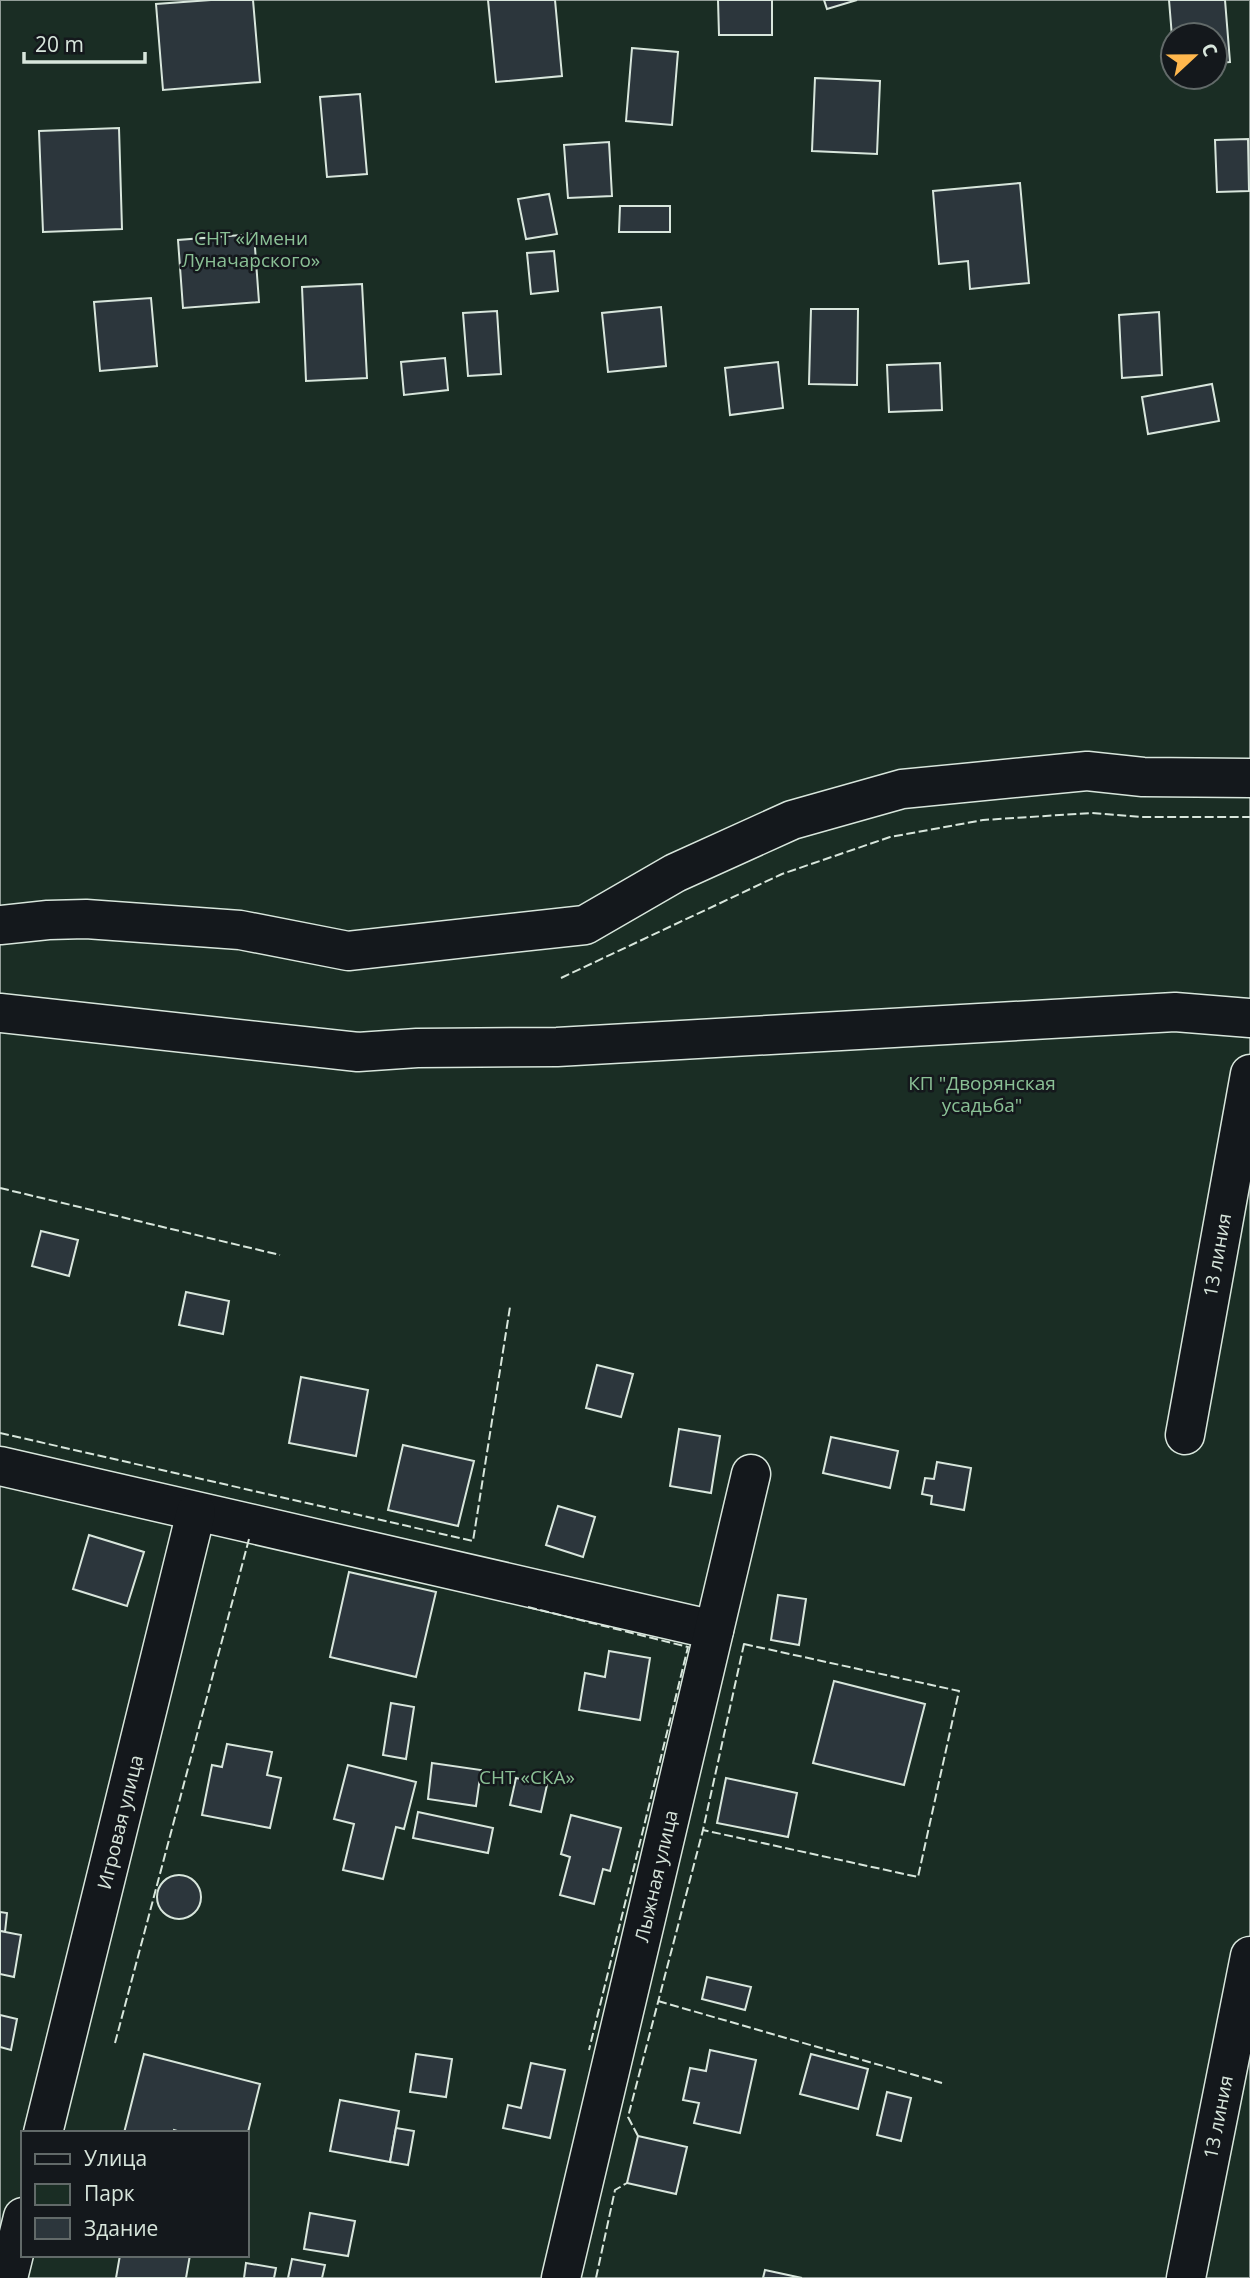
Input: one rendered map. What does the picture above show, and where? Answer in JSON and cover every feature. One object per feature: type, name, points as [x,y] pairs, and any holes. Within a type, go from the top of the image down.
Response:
[{"type":"street","points":[[0,925],[86,919],[215,928],[240,930],[348,951],[585,925],[676,873],[792,820],[902,789],[1087,771],[1143,777],[1250,778]]},
{"type":"street","points":[[0,1013],[358,1052],[417,1048],[557,1046],[1175,1012],[1250,1018]]},
{"type":"street","name":"13 линия","points":[[1185,1435],[1250,1074]]},
{"type":"street","points":[[0,1466],[714,1630]]},
{"type":"street","name":"Лыжная улица","points":[[561,2278],[751,1474]]},
{"type":"street","name":"Игровая улица","points":[[43,2131],[196,1512]]},
{"type":"street","name":"13 линия","points":[[1186,2278],[1250,1956]]},
{"type":"street","points":[[8,2278],[21,2225]]},
{"type":"green space","points":[[0,0],[1250,0],[1250,2278],[0,2278]]},
{"type":"building","points":[[253,0],[260,82],[163,90],[156,4]]},
{"type":"building","points":[[488,0],[555,0],[562,76],[496,82]]},
{"type":"building","points":[[718,0],[772,0],[772,35],[719,35]]},
{"type":"building","points":[[824,0],[857,0],[827,9]]},
{"type":"building","points":[[1169,0],[1225,0],[1227,21],[1171,21]]},
{"type":"building","points":[[632,48],[678,52],[672,125],[626,121]]},
{"type":"building","points":[[815,78],[880,81],[877,154],[812,151]]},
{"type":"building","points":[[360,94],[367,174],[327,177],[320,97]]},
{"type":"building","points":[[119,128],[122,229],[43,232],[39,131]]},
{"type":"building","points":[[1248,139],[1249,191],[1217,192],[1215,140]]},
{"type":"building","points":[[609,142],[612,196],[568,198],[564,145]]},
{"type":"building","points":[[1020,183],[1029,283],[970,289],[968,261],[939,264],[933,191]]},
{"type":"building","points":[[549,194],[557,234],[526,239],[518,199]]},
{"type":"building","points":[[620,206],[670,206],[670,232],[619,232]]},
{"type":"building","points":[[254,234],[259,302],[183,308],[178,240]]},
{"type":"building","points":[[554,251],[558,291],[531,294],[527,253]]},
{"type":"building","points":[[362,284],[367,378],[306,381],[302,287]]},
{"type":"building","points":[[151,298],[157,366],[100,371],[94,302]]},
{"type":"building","points":[[661,307],[666,366],[608,372],[602,313]]},
{"type":"building","points":[[811,309],[858,309],[857,385],[809,384]]},
{"type":"building","points":[[497,311],[501,374],[468,376],[463,313]]},
{"type":"building","points":[[1159,312],[1162,375],[1122,378],[1119,315]]},
{"type":"building","points":[[445,358],[448,390],[404,395],[401,362]]},
{"type":"building","points":[[778,362],[783,408],[730,415],[725,368]]},
{"type":"building","points":[[940,363],[942,410],[889,412],[887,365]]},
{"type":"building","points":[[1212,384],[1219,421],[1148,434],[1142,397]]},
{"type":"building","points":[[41,1231],[78,1240],[69,1276],[32,1266]]},
{"type":"building","points":[[186,1292],[229,1301],[223,1334],[179,1325]]},
{"type":"building","points":[[597,1365],[633,1374],[621,1417],[586,1408]]},
{"type":"building","points":[[301,1377],[368,1390],[356,1456],[289,1443]]},
{"type":"building","points":[[679,1429],[720,1436],[711,1493],[670,1486]]},
{"type":"building","points":[[831,1437],[898,1451],[890,1488],[823,1473]]},
{"type":"building","points":[[403,1445],[474,1461],[458,1526],[388,1510]]},
{"type":"building","points":[[937,1462],[971,1468],[964,1510],[931,1504],[932,1496],[922,1494],[925,1478],[934,1479]]},
{"type":"building","points":[[558,1506],[595,1517],[583,1557],[546,1545]]},
{"type":"building","points":[[89,1535],[144,1552],[127,1606],[73,1589]]},
{"type":"building","points":[[349,1572],[436,1592],[416,1677],[330,1657]]},
{"type":"building","points":[[778,1595],[806,1599],[799,1645],[771,1640]]},
{"type":"building","points":[[609,1651],[650,1658],[640,1720],[579,1710],[585,1673],[605,1677]]},
{"type":"building","points":[[834,1681],[925,1704],[904,1785],[813,1763]]},
{"type":"building","points":[[391,1703],[414,1707],[406,1759],[383,1755]]},
{"type":"building","points":[[227,1744],[272,1752],[267,1775],[281,1778],[270,1828],[202,1815],[212,1765],[222,1767]]},
{"type":"building","points":[[432,1763],[481,1770],[476,1806],[428,1799]]},
{"type":"building","points":[[348,1765],[416,1782],[404,1829],[396,1827],[383,1879],[343,1870],[354,1824],[334,1819]]},
{"type":"building","points":[[516,1778],[547,1785],[541,1812],[510,1805]]},
{"type":"building","points":[[726,1778],[797,1793],[788,1837],[717,1823]]},
{"type":"building","points":[[418,1812],[493,1828],[488,1853],[413,1838]]},
{"type":"building","points":[[571,1815],[621,1828],[610,1871],[603,1869],[594,1904],[560,1895],[570,1857],[561,1854]]},
{"type":"building","points":[[179,1875],[195,1881],[201,1897],[195,1913],[179,1919],[163,1913],[157,1897],[163,1881]]},
{"type":"building","points":[[0,1912],[7,1913],[5,1932],[0,1931]]},
{"type":"building","points":[[0,1931],[21,1935],[14,1977],[0,1974]]},
{"type":"building","points":[[707,1977],[751,1987],[745,2010],[702,1999]]},
{"type":"building","points":[[0,2015],[17,2019],[11,2050],[0,2047]]},
{"type":"building","points":[[710,2050],[756,2060],[740,2133],[694,2123],[699,2103],[683,2100],[690,2068],[706,2071]]},
{"type":"building","points":[[144,2054],[260,2084],[248,2132],[125,2131]]},
{"type":"building","points":[[416,2054],[452,2059],[446,2097],[410,2092]]},
{"type":"building","points":[[811,2054],[868,2069],[858,2109],[800,2094]]},
{"type":"building","points":[[531,2063],[565,2070],[550,2138],[503,2128],[508,2105],[521,2108]]},
{"type":"building","points":[[887,2092],[911,2098],[901,2141],[877,2135]]},
{"type":"building","points":[[340,2100],[399,2111],[390,2162],[330,2151]]},
{"type":"building","points":[[396,2128],[414,2131],[408,2165],[390,2162]]},
{"type":"building","points":[[638,2136],[687,2147],[676,2194],[627,2183]]},
{"type":"building","points":[[310,2213],[355,2221],[348,2256],[304,2249]]},
{"type":"building","points":[[120,2257],[190,2257],[186,2278],[116,2278]]},
{"type":"building","points":[[292,2259],[325,2265],[322,2278],[288,2278]]},
{"type":"building","points":[[246,2263],[276,2268],[274,2278],[244,2278]]},
{"type":"building","points":[[765,2270],[802,2278],[763,2278]]},
{"type":"fence","points":[[561,978],[782,874],[890,837],[983,820],[1091,813],[1141,817],[1250,817]]},
{"type":"fence","points":[[0,1188],[280,1255]]},
{"type":"fence","points":[[0,1433],[473,1541],[510,1307]]},
{"type":"fence","points":[[115,2043],[249,1539]]},
{"type":"fence","points":[[528,1607],[688,1647],[589,2050]]},
{"type":"fence","points":[[744,1644],[959,1691],[918,1877],[703,1830],[744,1644]]},
{"type":"fence","points":[[638,2136],[628,2117],[703,1830]]},
{"type":"fence","points":[[658,2001],[942,2083]]},
{"type":"fence","points":[[596,2278],[615,2190],[627,2183]]},
{"type":"park label","name":"СНТ «Имени Луначарского»","points":[[251,249]]},
{"type":"park label","name":"КП \"Дворянская усадьба\"","points":[[982,1094]]},
{"type":"park label","name":"СНТ «СКА»","points":[[527,1777]]}]
